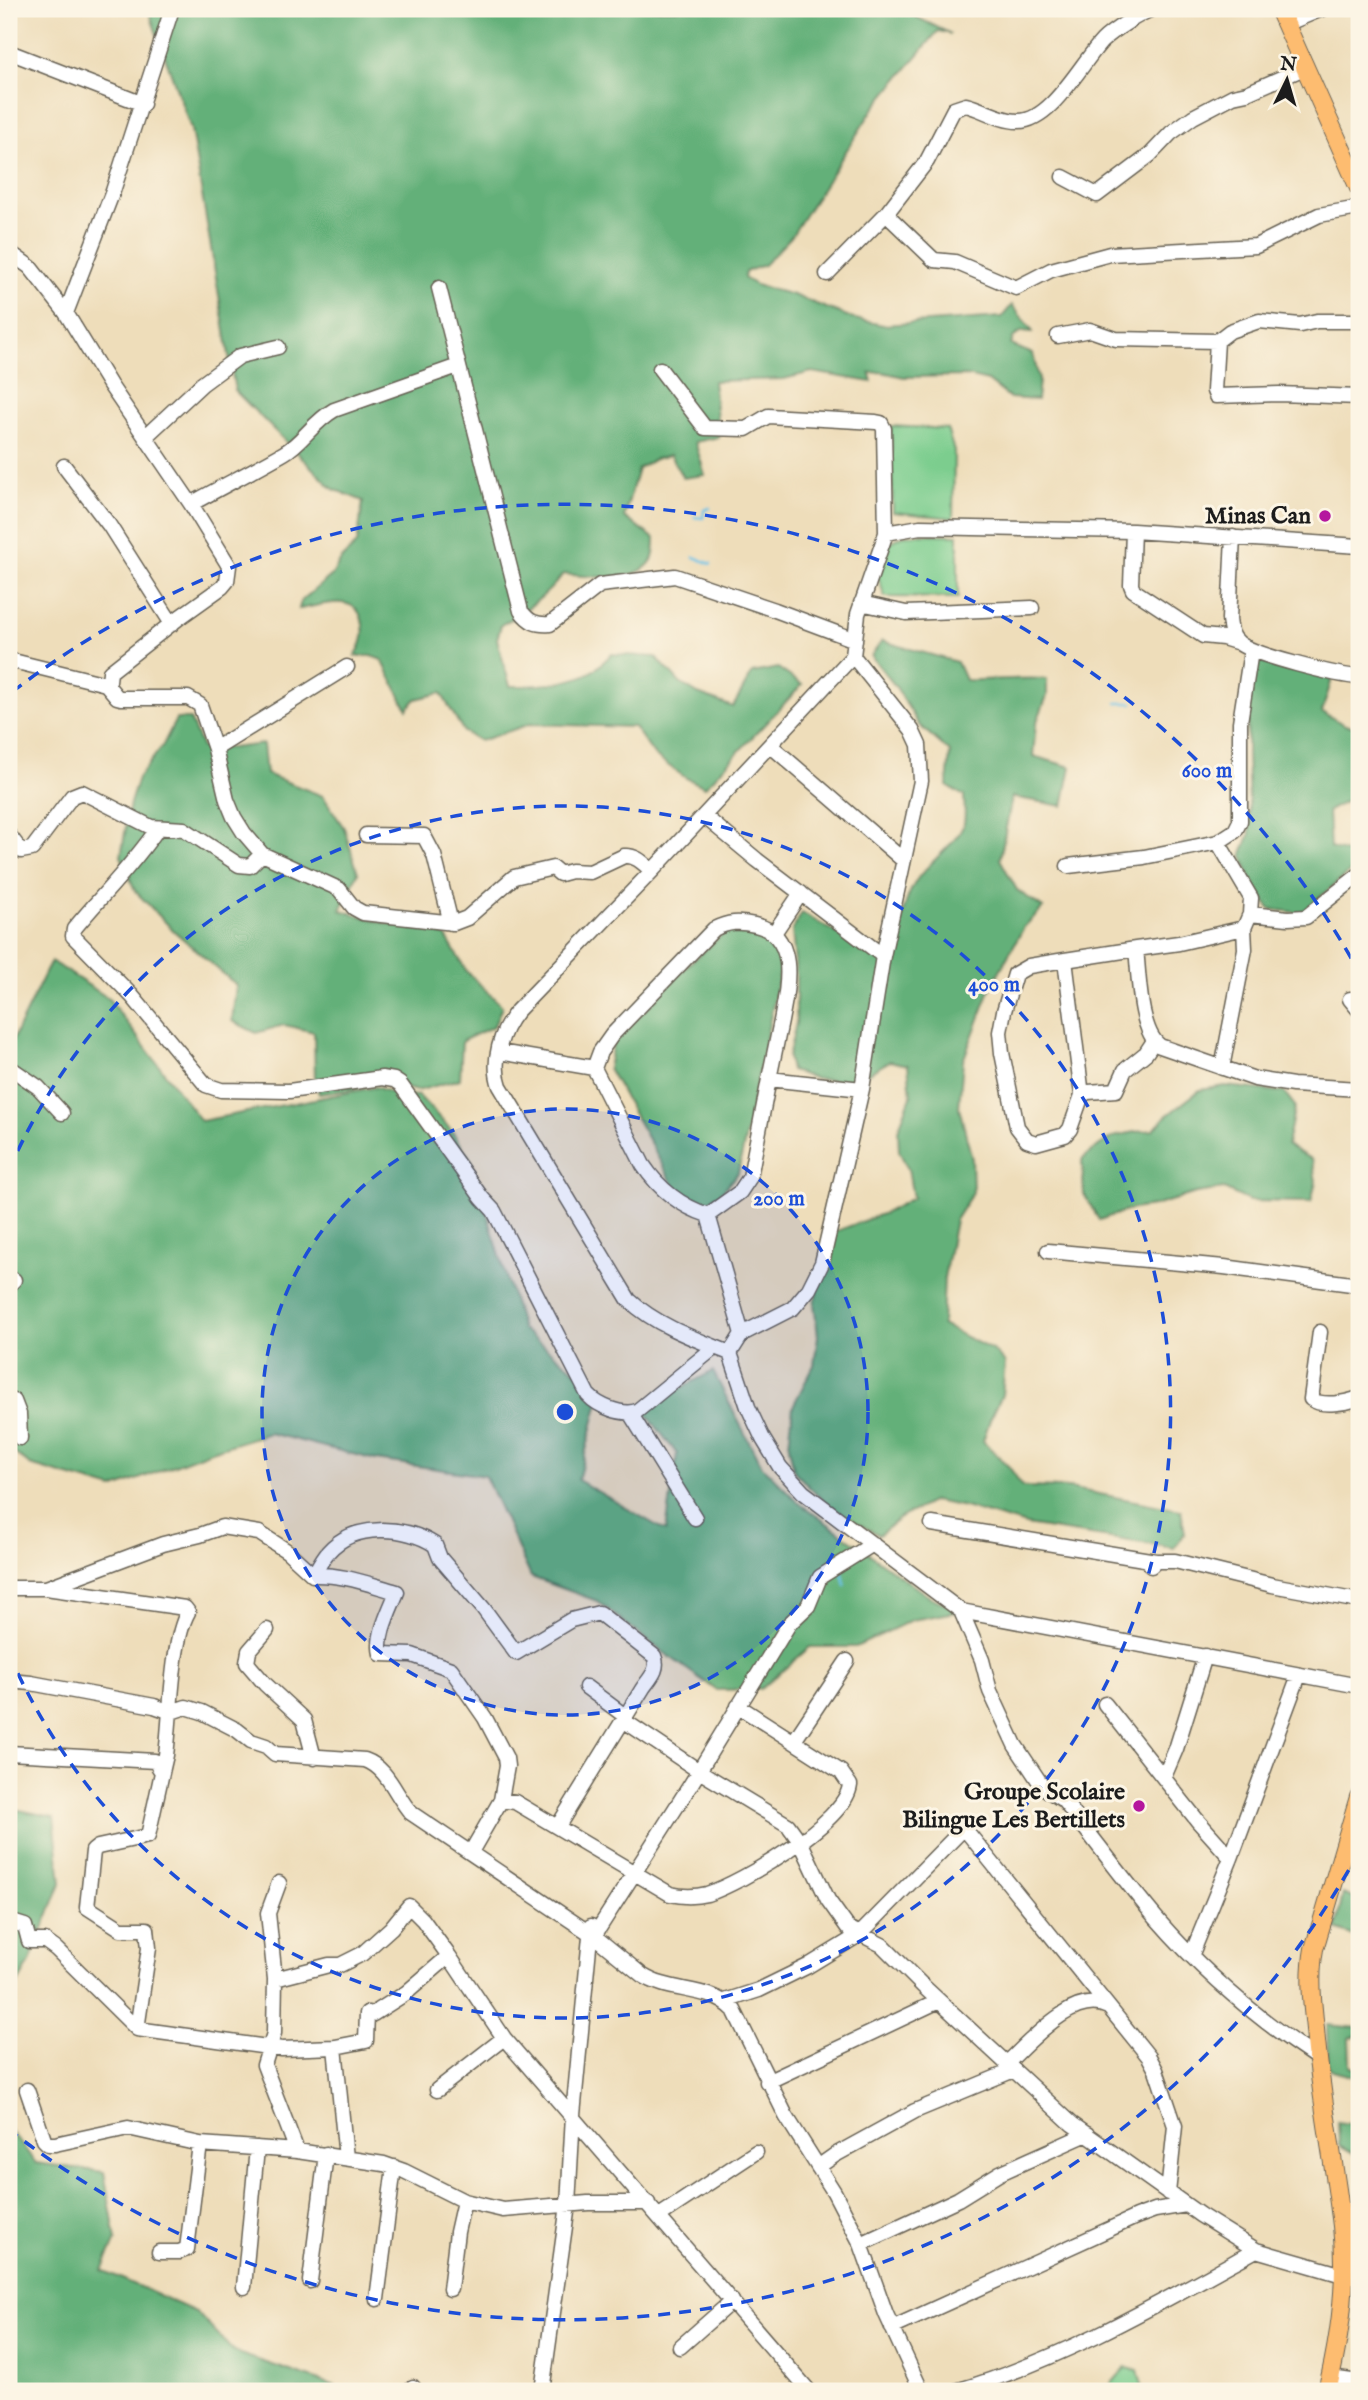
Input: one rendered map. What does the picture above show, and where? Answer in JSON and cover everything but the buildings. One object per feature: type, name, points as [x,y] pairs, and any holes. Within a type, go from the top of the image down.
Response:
[{"type":"main road","points":[[1282,17],[1359,188]]},
{"type":"main road","points":[[1329,2385],[1351,2230],[1317,2058],[1311,1984],[1314,1949],[1359,1797]]},
{"type":"street","points":[[65,313],[113,191],[172,9]]},
{"type":"street","points":[[827,274],[886,214],[927,161],[954,109],[959,105],[966,105],[1007,120],[1025,121],[1034,118],[1075,78],[1103,40],[1153,9]]},
{"type":"street","points":[[1282,17],[1322,9]]},
{"type":"street","points":[[9,52],[143,104]]},
{"type":"street","points":[[1063,177],[1097,195],[1150,155],[1171,133],[1193,117],[1233,96],[1247,93],[1304,68]]},
{"type":"street","points":[[886,214],[934,260],[955,262],[1016,288],[1051,270],[1110,254],[1256,246],[1319,215],[1359,208]]},
{"type":"street","points":[[9,252],[30,267],[65,313],[226,560],[229,574],[222,587],[110,672],[106,684]]},
{"type":"street","points":[[439,288],[521,611],[532,623],[550,624],[600,585],[675,576],[855,640]]},
{"type":"street","points":[[1058,336],[1090,330],[1116,338],[1217,341],[1230,331],[1259,321],[1300,324],[1317,321],[1359,321]]},
{"type":"street","points":[[1217,341],[1216,396],[1279,394],[1359,397]]},
{"type":"street","points":[[145,437],[202,384],[240,356],[278,347]]},
{"type":"street","points":[[191,504],[286,452],[320,417],[458,366]]},
{"type":"street","points":[[660,369],[705,428],[746,429],[768,416],[881,423],[884,429],[886,533],[856,624],[853,656],[517,1011],[508,1023],[499,1052],[497,1077],[500,1086],[629,1300],[642,1312],[694,1339],[730,1353]]},
{"type":"street","points":[[64,466],[108,526],[172,624]]},
{"type":"street","points":[[886,533],[920,527],[1133,531],[1359,546]]},
{"type":"street","points":[[1133,531],[1133,590],[1203,636],[1223,638],[1251,651],[1359,677]]},
{"type":"street","points":[[1233,537],[1229,619],[1236,642]]},
{"type":"street","points":[[862,603],[906,613],[1032,608]]},
{"type":"street","points":[[1068,866],[1144,857],[1218,842],[1235,831],[1240,821],[1240,722],[1251,651]]},
{"type":"street","points":[[853,656],[912,730],[919,745],[921,780],[883,956],[862,1089],[821,1263],[809,1289],[793,1308],[741,1334],[730,1353],[748,1407],[763,1439],[780,1467],[803,1492],[961,1611],[1359,1686]]},
{"type":"street","points":[[9,660],[106,684],[121,698],[194,700],[200,705],[215,748],[227,800],[234,817],[262,854],[339,889],[354,908],[363,913],[451,923],[467,918],[514,877],[553,868],[560,874],[571,871],[584,873],[624,856],[636,857],[652,871]]},
{"type":"street","points":[[215,748],[347,667]]},
{"type":"street","points":[[770,745],[903,860]]},
{"type":"street","points":[[9,835],[22,851],[32,849],[72,796],[82,792],[158,828],[184,829],[245,867],[254,864],[262,854]]},
{"type":"street","points":[[704,816],[883,956]]},
{"type":"street","points":[[158,828],[135,861],[74,929],[75,940],[132,996],[201,1080],[213,1089],[289,1091],[382,1077],[400,1084],[482,1198],[494,1210],[588,1395],[599,1403],[630,1413],[636,1411],[715,1347]]},
{"type":"street","points":[[366,835],[424,836],[434,855],[451,923]]},
{"type":"street","points":[[1218,842],[1251,898],[1250,914],[1244,929],[1245,949],[1222,1068]]},
{"type":"street","points":[[1250,914],[1306,917],[1359,875]]},
{"type":"street","points":[[774,933],[801,893]]},
{"type":"street","points":[[727,922],[744,922],[759,925],[774,933],[782,943],[789,980],[750,1177],[740,1192],[708,1215],[690,1209],[653,1180],[594,1068],[600,1052],[612,1035],[714,929],[727,922]]},
{"type":"street","points":[[1065,960],[1082,1095],[1070,1129],[1065,1135],[1036,1143],[1027,1140],[1017,1127],[1002,1053],[1000,1032],[1016,974],[1029,966],[1065,960],[1136,949],[1179,943],[1244,929]]},
{"type":"street","points":[[1136,949],[1142,1002],[1154,1041],[1160,1046],[1270,1082],[1359,1088]]},
{"type":"street","points":[[1082,1095],[1116,1090],[1125,1070],[1146,1054],[1154,1041]]},
{"type":"street","points":[[499,1052],[594,1068]]},
{"type":"street","points":[[9,1067],[38,1087],[62,1113]]},
{"type":"street","points":[[769,1079],[862,1089]]},
{"type":"street","points":[[708,1215],[741,1334]]},
{"type":"street","points":[[1048,1251],[1224,1267],[1359,1285]]},
{"type":"street","points":[[1320,1332],[1311,1399],[1318,1403],[1352,1401],[1359,1398]]},
{"type":"street","points":[[9,1400],[14,1401],[19,1415],[20,1438]]},
{"type":"street","points":[[630,1413],[695,1518]]},
{"type":"street","points":[[932,1524],[1152,1565],[1175,1560],[1272,1585],[1359,1601]]},
{"type":"street","points":[[46,1588],[138,1552],[222,1527],[259,1532],[287,1551],[313,1575],[355,1578],[397,1592],[386,1619],[381,1654],[412,1655],[451,1669],[485,1718],[506,1758],[501,1800],[471,1852]]},
{"type":"street","points":[[313,1575],[329,1551],[346,1539],[370,1530],[418,1535],[435,1545],[440,1558],[484,1608],[516,1653],[570,1620],[599,1613],[654,1656],[655,1672],[558,1826]]},
{"type":"street","points":[[542,2391],[568,2205],[573,2116],[592,1931],[699,1771],[789,1624],[808,1606],[820,1577],[873,1544]]},
{"type":"street","points":[[9,1588],[46,1588],[185,1608],[188,1612],[176,1661],[172,1712],[148,1836],[98,1847],[93,1852],[87,1907],[121,1930],[147,1929],[149,1948],[137,2029]]},
{"type":"street","points":[[961,1611],[982,1660],[990,1691],[1015,1745],[1043,1787],[1063,1800],[1156,1918],[1191,1956],[1234,1997],[1279,2034],[1317,2058]]},
{"type":"street","points":[[267,1630],[249,1651],[247,1663],[265,1684],[304,1720],[314,1758]]},
{"type":"street","points":[[1164,1777],[1176,1749],[1205,1656]]},
{"type":"street","points":[[794,1741],[847,1661]]},
{"type":"street","points":[[1191,1956],[1231,1858],[1299,1675]]},
{"type":"street","points":[[9,1681],[154,1706],[172,1712],[186,1707],[237,1730],[275,1754],[365,1760],[377,1766],[411,1813],[592,1931],[650,1980],[684,1991],[715,1996],[725,2001],[734,2010],[767,2082],[861,2244],[892,2328],[919,2390]]},
{"type":"street","points":[[586,1687],[624,1718],[699,1771],[784,1821],[801,1843],[828,1900],[848,1928],[882,1945],[1072,2124],[1168,2193],[1256,2250],[1343,2274]]},
{"type":"street","points":[[1105,1704],[1196,1820],[1231,1858]]},
{"type":"street","points":[[501,1800],[515,1802],[558,1826],[670,1895],[682,1897],[710,1893],[801,1843],[837,1808],[849,1792],[850,1785],[841,1772],[738,1706]]},
{"type":"street","points":[[9,1753],[155,1761],[160,1769],[163,1768]]},
{"type":"street","points":[[725,2001],[759,1990],[796,1972],[859,1935],[964,1828],[1149,2057],[1175,2126],[1168,2193]]},
{"type":"street","points":[[279,1884],[268,1913],[275,1979],[274,2033],[264,2065],[297,2151]]},
{"type":"street","points":[[275,1979],[329,1965],[340,1965],[362,1954],[391,1928],[408,1906],[423,1920],[504,2038],[809,2391]]},
{"type":"street","points":[[9,1921],[25,1926],[29,1941],[46,1941],[137,2029],[291,2049],[335,2047],[366,2041],[366,2013],[373,2014],[406,1993],[449,1956]]},
{"type":"street","points":[[767,2082],[939,2001]]},
{"type":"street","points":[[818,2166],[915,2111],[1010,2067],[1048,2025],[1078,2005],[1094,2003],[1109,2008]]},
{"type":"street","points":[[437,2090],[504,2038]]},
{"type":"street","points":[[335,2047],[346,2158]]},
{"type":"street","points":[[27,2090],[44,2140],[48,2144],[128,2129],[200,2144],[326,2154],[394,2167],[464,2201],[503,2210],[648,2203]]},
{"type":"street","points":[[861,2244],[958,2199],[1000,2173],[1087,2134]]},
{"type":"street","points":[[159,2252],[179,2252],[187,2249],[200,2144]]},
{"type":"street","points":[[244,2287],[257,2148]]},
{"type":"street","points":[[659,2217],[756,2152]]},
{"type":"street","points":[[310,2281],[326,2154]]},
{"type":"street","points":[[377,2300],[394,2167]]},
{"type":"street","points":[[450,2289],[464,2201]]},
{"type":"street","points":[[892,2328],[1136,2217],[1156,2210],[1186,2205]]},
{"type":"street","points":[[956,2391],[1018,2372],[1143,2311],[1256,2250]]},
{"type":"street","points":[[680,2347],[732,2301]]},
{"type":"street","points":[[1329,2385],[1359,2382]]},
{"type":"green space","points":[[9,9],[20,9],[15,14],[9,134]]},
{"type":"green space","points":[[148,9],[900,9],[951,34],[938,31],[873,109],[791,237],[764,265],[745,272],[744,278],[756,285],[793,295],[855,319],[883,325],[1002,317],[1012,305],[1033,332],[1022,331],[1013,338],[1011,345],[1033,354],[1039,380],[1037,400],[1010,398],[988,381],[967,376],[904,377],[882,372],[870,373],[872,382],[812,372],[784,379],[713,381],[719,437],[695,442],[705,475],[683,478],[670,455],[655,459],[638,469],[624,517],[655,539],[652,560],[645,568],[624,576],[563,574],[535,603],[501,625],[497,639],[510,686],[563,682],[583,676],[612,654],[656,657],[680,683],[698,694],[733,707],[752,673],[778,668],[802,685],[705,787],[686,778],[655,756],[634,727],[530,724],[480,741],[464,732],[441,693],[416,699],[407,709],[382,660],[371,656],[355,656],[362,641],[363,629],[360,614],[355,608],[347,604],[329,603],[299,609],[301,601],[332,575],[342,558],[357,544],[363,501],[333,489],[235,391],[191,129]]},
{"type":"green space","points":[[891,426],[947,429],[954,451],[953,518],[893,512]]},
{"type":"green space","points":[[958,535],[958,598],[885,597],[878,577],[891,542],[902,536]]},
{"type":"green space","points":[[882,641],[957,662],[965,680],[1047,679],[1047,696],[1036,724],[1033,756],[1071,767],[1063,806],[1012,797],[1000,859],[1017,890],[1043,908],[1024,927],[992,985],[963,1061],[959,1107],[972,1159],[973,1192],[955,1220],[944,1278],[942,1325],[994,1351],[1005,1363],[1002,1395],[983,1441],[1009,1467],[1023,1487],[1069,1488],[1181,1510],[1185,1533],[1174,1548],[1026,1525],[961,1506],[933,1501],[900,1518],[879,1535],[844,1516],[817,1495],[794,1471],[789,1446],[793,1406],[814,1365],[818,1336],[814,1303],[834,1232],[887,1212],[913,1198],[908,1169],[899,1151],[898,1130],[911,1096],[908,1065],[890,1061],[855,1081],[817,1079],[791,1071],[788,1057],[796,1023],[792,930],[802,913],[845,938],[864,953],[891,956],[913,887],[923,872],[950,845],[965,820],[964,796],[947,786],[950,752],[919,725],[896,687],[871,656]]},
{"type":"green space","points":[[1255,660],[1332,679],[1322,712],[1345,725],[1359,727],[1356,796],[1328,811],[1330,848],[1355,855],[1352,870],[1301,913],[1270,909],[1252,882],[1242,854],[1250,833],[1248,700]]},
{"type":"green space","points":[[176,719],[190,719],[202,748],[263,744],[266,774],[323,796],[344,828],[358,873],[341,910],[385,923],[445,935],[467,972],[502,1006],[494,1026],[462,1041],[460,1079],[417,1091],[380,1082],[319,1094],[315,1081],[314,1032],[284,1025],[256,1033],[232,1021],[236,985],[174,931],[135,891],[121,856],[130,803],[138,778],[163,745]]},
{"type":"green space","points":[[730,928],[749,930],[762,935],[773,945],[782,962],[738,1173],[720,1194],[703,1205],[678,1193],[608,1068],[613,1043],[691,962]]},
{"type":"green space","points":[[51,961],[108,998],[201,1121],[376,1087],[395,1094],[419,1096],[452,1131],[471,1160],[522,1329],[602,1391],[578,1480],[666,1531],[677,1454],[642,1408],[713,1371],[761,1465],[799,1503],[928,1596],[961,1611],[912,1620],[856,1647],[810,1647],[761,1689],[716,1690],[597,1601],[531,1577],[485,1476],[376,1460],[269,1433],[211,1451],[113,1489],[30,1465],[9,1449],[9,1047]]},
{"type":"green space","points":[[1225,1086],[1284,1092],[1295,1106],[1287,1145],[1312,1160],[1316,1181],[1311,1202],[1249,1201],[1224,1189],[1196,1193],[1099,1220],[1084,1194],[1082,1160],[1107,1140],[1132,1132],[1154,1130],[1165,1117],[1200,1090]]},
{"type":"green space","points":[[9,1808],[54,1817],[61,1883],[29,1964],[9,1999]]},
{"type":"green space","points":[[1359,1831],[1359,1873],[1350,1874],[1348,1870]]},
{"type":"green space","points":[[1343,1894],[1359,1901],[1359,1938],[1336,1929]]},
{"type":"green space","points":[[1327,2025],[1358,2028],[1357,2035],[1349,2038],[1350,2065],[1359,2067],[1359,2086],[1352,2076],[1332,2071],[1328,2067]]},
{"type":"green space","points":[[1338,2122],[1359,2125],[1359,2157],[1339,2146]]},
{"type":"green space","points":[[9,2129],[36,2163],[104,2172],[116,2240],[102,2270],[196,2312],[234,2352],[335,2386],[334,2391],[9,2391]]},
{"type":"green space","points":[[1125,2368],[1138,2370],[1142,2386],[1138,2391],[1105,2391]]},
{"type":"waterway","points":[[694,517],[703,518],[704,510],[710,508]]},
{"type":"waterway","points":[[694,557],[711,564]]},
{"type":"waterway","points":[[1117,703],[1133,703]]},
{"type":"waterway","points":[[842,1572],[845,1585]]},
{"type":"place","name":"Minas Can","points":[[1325,516]]},
{"type":"place","name":"Groupe Scolaire Bilingue Les Bertillets","points":[[1139,1806]]}]
